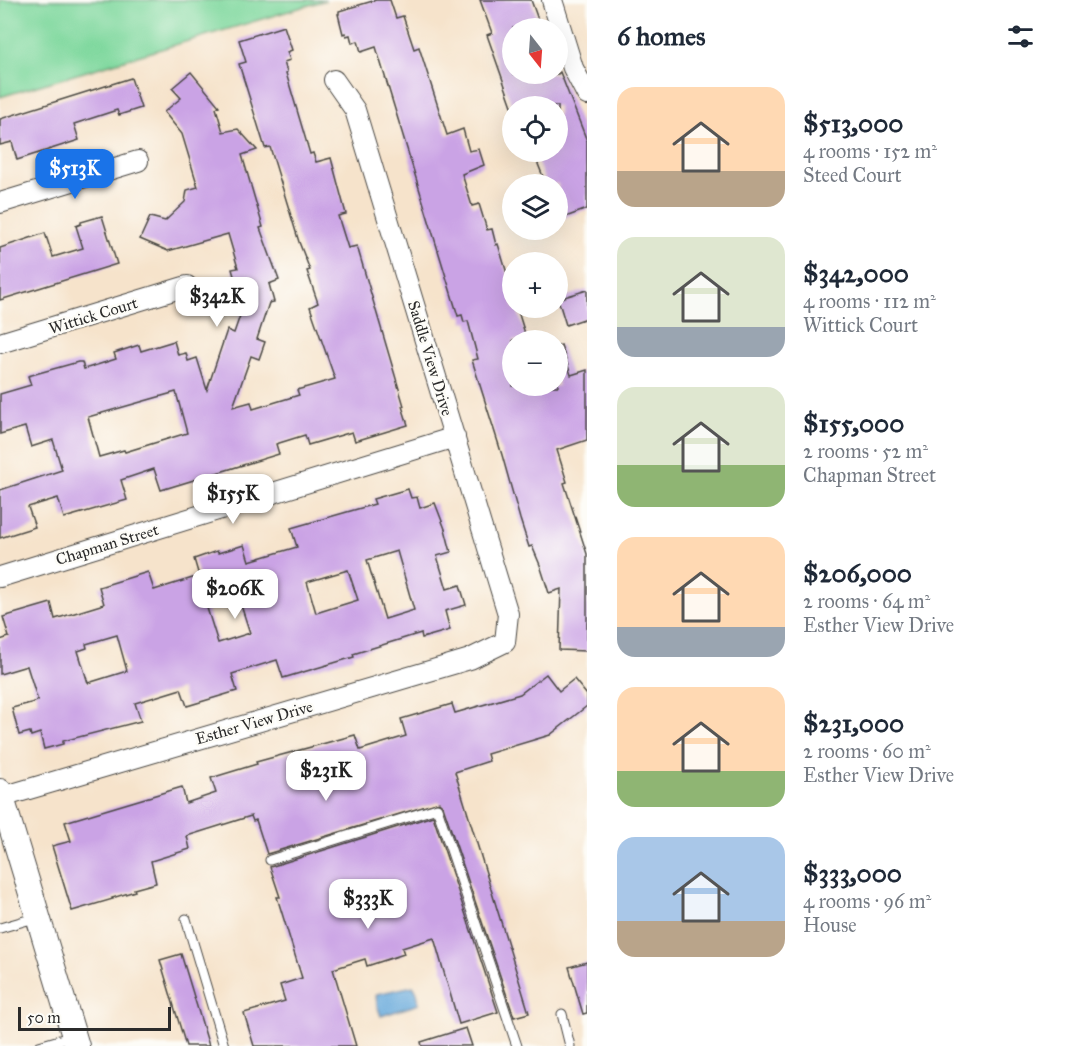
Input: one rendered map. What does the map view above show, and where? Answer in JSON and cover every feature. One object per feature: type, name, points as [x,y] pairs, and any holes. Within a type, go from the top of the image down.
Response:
[{"type":"street","points":[[552,0],[573,68],[587,95]]},
{"type":"street","name":"Saddle View Drive","points":[[334,80],[355,110],[456,437],[508,614],[505,642]]},
{"type":"street","points":[[0,203],[138,160]]},
{"type":"street","name":"Wittick Court","points":[[0,343],[187,286]]},
{"type":"street","name":"Chapman Street","points":[[0,577],[456,437]]},
{"type":"street","name":"Esther View Drive","points":[[1,794],[470,659],[505,642]]},
{"type":"street","points":[[1,794],[5,824],[38,917],[75,1041]]},
{"type":"lane","points":[[270,860],[437,808],[517,1046]]},
{"type":"lane","points":[[0,928],[38,917]]},
{"type":"lane","points":[[186,919],[224,1046]]},
{"type":"lane","points":[[562,1014],[570,1046]]},
{"type":"lane","points":[[39,1046],[75,1041]]},
{"type":"green space","points":[[0,0],[326,0],[0,97]]},
{"type":"water","points":[[413,986],[417,992],[419,1004],[381,1016],[376,994]]},
{"type":"building","points":[[376,0],[390,0],[396,18],[403,16],[414,49],[419,47],[447,135],[463,129],[469,151],[479,149],[484,165],[462,174],[472,206],[479,204],[487,230],[492,229],[502,257],[502,318],[520,318],[524,330],[502,330],[502,396],[568,396],[568,366],[571,375],[587,370],[587,440],[557,450],[567,482],[564,483],[587,554],[587,651],[559,650],[561,589],[549,593],[532,546],[529,547],[472,360],[478,359],[468,321],[464,322],[462,315],[458,316],[376,47],[361,52],[358,41],[352,43],[350,35],[343,34],[339,11]]},
{"type":"building","points":[[480,0],[531,0],[537,18],[502,18],[502,78],[487,35],[492,33]]},
{"type":"building","points":[[284,26],[292,50],[287,52],[290,60],[284,62],[286,73],[310,154],[313,153],[316,162],[331,158],[346,214],[338,216],[348,248],[357,246],[408,425],[355,441],[352,432],[308,445],[305,435],[276,444],[279,454],[161,490],[154,469],[121,480],[127,500],[64,518],[58,498],[28,507],[35,527],[0,538],[0,490],[62,470],[53,440],[31,447],[25,427],[0,434],[0,394],[31,385],[28,376],[78,362],[82,362],[84,369],[116,359],[114,353],[139,345],[141,351],[174,341],[178,355],[186,353],[188,361],[197,358],[207,390],[227,330],[234,333],[243,307],[232,269],[238,268],[228,234],[168,251],[140,239],[150,217],[165,221],[185,202],[187,190],[198,187],[182,134],[164,112],[181,98],[172,88],[191,72],[219,106],[216,108],[223,132],[238,129],[257,150],[242,155],[263,227],[260,228],[279,280],[269,284],[274,302],[269,303],[257,339],[265,342],[259,359],[251,356],[233,407],[251,402],[253,409],[299,395],[297,390],[335,379],[310,307],[318,303],[307,271],[310,270],[299,242],[270,147],[265,148],[239,64],[246,62],[239,40]],"holes":[[[176,392],[187,433],[125,452],[124,450],[99,457],[88,417]]]},
{"type":"building","points":[[131,78],[141,108],[119,115],[117,110],[74,124],[79,140],[17,160],[12,142],[0,145],[0,119]]},
{"type":"building","points":[[504,84],[565,84],[587,141],[587,209],[568,216],[568,174],[542,174],[537,162],[568,162],[568,96],[508,96]]},
{"type":"building","points":[[102,216],[117,264],[0,300],[0,248],[45,233],[53,257],[83,248],[76,226],[81,222]]},
{"type":"building","points":[[587,290],[587,318],[566,325],[564,318],[568,318],[568,296]]},
{"type":"building","points":[[408,489],[411,498],[417,497],[420,508],[435,503],[451,552],[437,556],[447,589],[460,585],[466,605],[445,611],[450,630],[422,638],[421,633],[353,654],[354,657],[283,678],[277,660],[232,674],[237,691],[187,706],[181,689],[135,703],[141,721],[63,741],[63,744],[44,749],[40,733],[31,736],[30,732],[19,735],[12,708],[38,701],[27,666],[0,674],[0,640],[9,637],[3,617],[51,603],[55,619],[104,604],[99,587],[148,572],[154,590],[199,576],[194,559],[217,551],[218,553],[244,545],[249,561],[297,547],[291,528],[375,504],[373,499]],"holes":[[[397,551],[414,610],[385,619],[367,560]],[[348,570],[358,600],[316,613],[307,582]],[[239,599],[250,633],[218,643],[207,608]],[[117,635],[127,671],[88,683],[78,651],[87,648],[86,644]]]},
{"type":"building","points":[[546,674],[559,691],[574,679],[587,695],[587,706],[550,735],[487,754],[489,761],[455,772],[529,1013],[514,1017],[443,806],[439,802],[267,854],[256,820],[253,821],[251,816],[187,836],[190,849],[151,861],[156,883],[72,911],[52,846],[71,841],[65,822],[182,787],[186,803],[216,793],[211,778],[257,764],[256,762],[355,735],[360,750],[406,736],[401,719],[452,704],[455,713],[520,694]]},
{"type":"building","points":[[433,816],[498,1012],[459,1024],[434,938],[402,948],[404,954],[367,966],[365,959],[333,969],[356,1046],[254,1046],[244,1013],[285,1001],[280,985],[302,978],[270,867]]},
{"type":"building","points":[[181,954],[209,1046],[186,1046],[160,960]]},
{"type":"building","points":[[587,962],[587,1013],[583,1014],[569,967]]},
{"type":"building","points":[[466,1028],[472,1046],[422,1046],[421,1042]]}]
